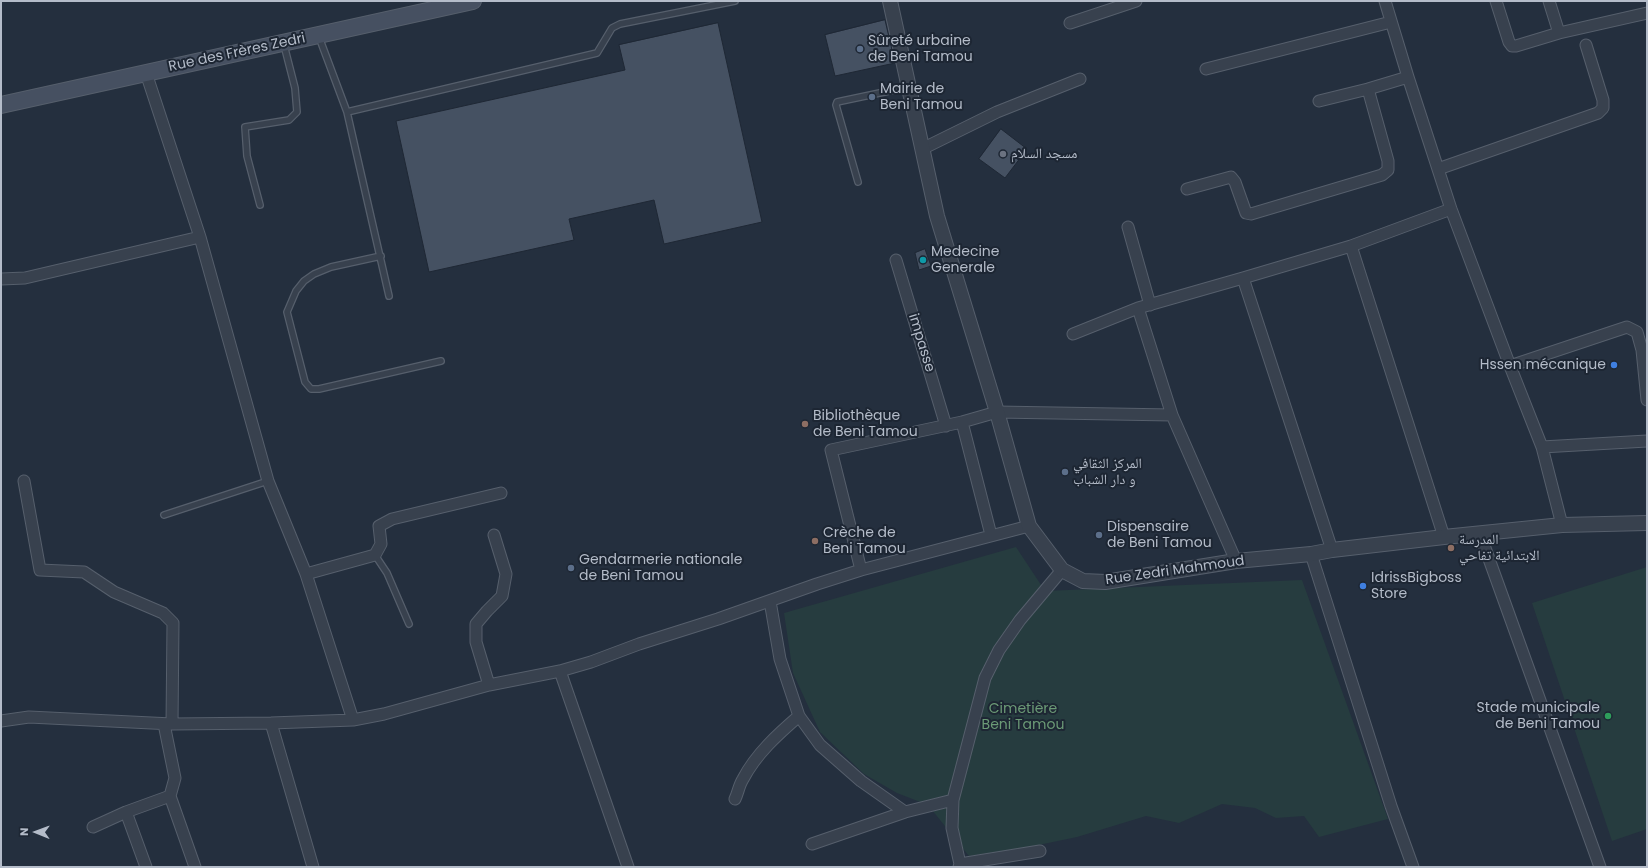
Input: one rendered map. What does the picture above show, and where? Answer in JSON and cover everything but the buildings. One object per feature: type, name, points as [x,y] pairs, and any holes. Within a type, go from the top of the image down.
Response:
[{"type":"main road","name":"Rue des Frères Zedri","points":[[2,102],[146,73],[473,1]]},
{"type":"street","name":"Rue Zedri Mahmoud","points":[[890,1],[937,216],[997,412],[1029,526],[1062,570],[1083,581],[1105,582],[1236,561],[1311,554],[1332,550],[1444,537],[1562,525],[1647,523]]},
{"type":"street","points":[[1070,23],[1136,1]]},
{"type":"street","points":[[1386,1],[1408,77],[1451,209],[1542,447],[1562,525]]},
{"type":"street","points":[[1496,1],[1509,42],[1512,46],[1559,33],[1647,13]]},
{"type":"street","points":[[1549,1],[1559,33]]},
{"type":"street","points":[[1206,70],[1391,22]]},
{"type":"street","points":[[1438,170],[1598,113],[1603,108],[1603,100],[1586,45]]},
{"type":"street","points":[[146,73],[200,237],[268,481],[306,574],[353,720]]},
{"type":"street","points":[[1319,101],[1408,77]]},
{"type":"street","points":[[922,149],[997,112],[1080,79]]},
{"type":"street","points":[[1187,189],[1231,177],[1235,182],[1246,213],[1251,214],[1382,175],[1388,170],[1388,161],[1368,89]]},
{"type":"street","points":[[1073,334],[1138,308],[1351,246],[1451,209]]},
{"type":"street","points":[[1128,227],[1150,305]]},
{"type":"street","points":[[1,279],[25,278],[200,237]]},
{"type":"street","points":[[1351,246],[1444,537]]},
{"type":"street","name":"impasse","points":[[896,260],[946,426]]},
{"type":"street","points":[[1244,278],[1332,550]]},
{"type":"street","points":[[1138,308],[1172,415],[1236,561]]},
{"type":"street","points":[[1510,366],[1627,327],[1637,332],[1642,350],[1647,400]]},
{"type":"street","points":[[861,570],[830,450],[946,426],[997,412],[1172,415]]},
{"type":"street","points":[[962,422],[991,535]]},
{"type":"street","points":[[1542,447],[1647,441]]},
{"type":"street","points":[[24,482],[40,570],[84,572],[114,592],[163,613],[173,623],[168,724],[175,778],[170,796],[195,867]]},
{"type":"street","points":[[306,574],[375,555],[381,544],[379,526],[392,519],[502,493]]},
{"type":"street","points":[[1,721],[29,717],[168,724],[271,723],[353,720],[384,714],[489,685],[560,671],[591,662],[639,644],[718,619],[861,570],[1029,526]]},
{"type":"street","points":[[1480,534],[1600,867]]},
{"type":"street","points":[[489,685],[476,642],[476,624],[502,596],[506,574],[494,535]]},
{"type":"street","points":[[1311,554],[1391,806],[1413,867]]},
{"type":"street","points":[[1040,851],[959,865],[952,828],[953,800],[985,678],[999,650],[1020,620],[1062,570]]},
{"type":"street","points":[[770,601],[780,659],[799,716],[820,745],[861,781],[905,812]]},
{"type":"street","points":[[560,671],[628,867]]},
{"type":"street","points":[[735,799],[742,779],[759,755],[776,736],[799,716]]},
{"type":"street","points":[[271,723],[313,867]]},
{"type":"street","points":[[93,827],[126,812],[170,796]]},
{"type":"street","points":[[812,844],[905,812],[953,800]]},
{"type":"street","points":[[126,812],[146,867]]},
{"type":"lane","points":[[347,112],[597,53],[612,28],[620,24],[735,1]]},
{"type":"lane","points":[[319,35],[347,112],[389,296]]},
{"type":"lane","points":[[260,205],[247,156],[245,127],[289,120],[297,112],[295,88],[284,43]]},
{"type":"lane","points":[[858,182],[836,105],[837,102],[908,87]]},
{"type":"lane","points":[[381,256],[331,267],[314,274],[304,281],[296,291],[287,312],[305,382],[310,389],[318,389],[441,361]]},
{"type":"lane","points":[[164,515],[268,481]]},
{"type":"lane","points":[[375,555],[387,573],[409,624]]},
{"type":"green space","name":"Cimetière Beni Tamou","points":[[1016,547],[1045,591],[1302,580],[1388,819],[1319,837],[1304,816],[1276,818],[1255,808],[1222,804],[1179,823],[1146,816],[1077,837],[1024,848],[969,856],[928,805],[897,793],[864,774],[820,732],[793,673],[784,613]]},
{"type":"green space","name":"Stade municipale de Beni Tamou","points":[[1647,567],[1647,829],[1612,841],[1532,603]]},
{"type":"place","name":"Sûreté urbaine de Beni Tamou","points":[[860,49]]},
{"type":"place","name":"Mairie de Beni Tamou","points":[[872,97]]},
{"type":"place","name":"مسجد السلام","points":[[1003,154]]},
{"type":"place","name":"Medecine Generale","points":[[923,260]]},
{"type":"place","name":"Hssen mécanique","points":[[1614,365]]},
{"type":"place","name":"Bibliothèque de Beni Tamou","points":[[805,424]]},
{"type":"place","name":"المركز الثقافي و دار الشباب","points":[[1065,472]]},
{"type":"place","name":"Dispensaire de Beni Tamou","points":[[1099,535]]},
{"type":"place","name":"Crèche de Beni Tamou","points":[[815,541]]},
{"type":"place","name":"المدرسة الابتدائية تفاحي","points":[[1451,548]]},
{"type":"place","name":"Gendarmerie nationale de Beni Tamou","points":[[571,568]]},
{"type":"place","name":"IdrissBigboss Store","points":[[1363,586]]},
{"type":"place","name":"Stade municipale de Beni Tamou","points":[[1608,716]]}]
